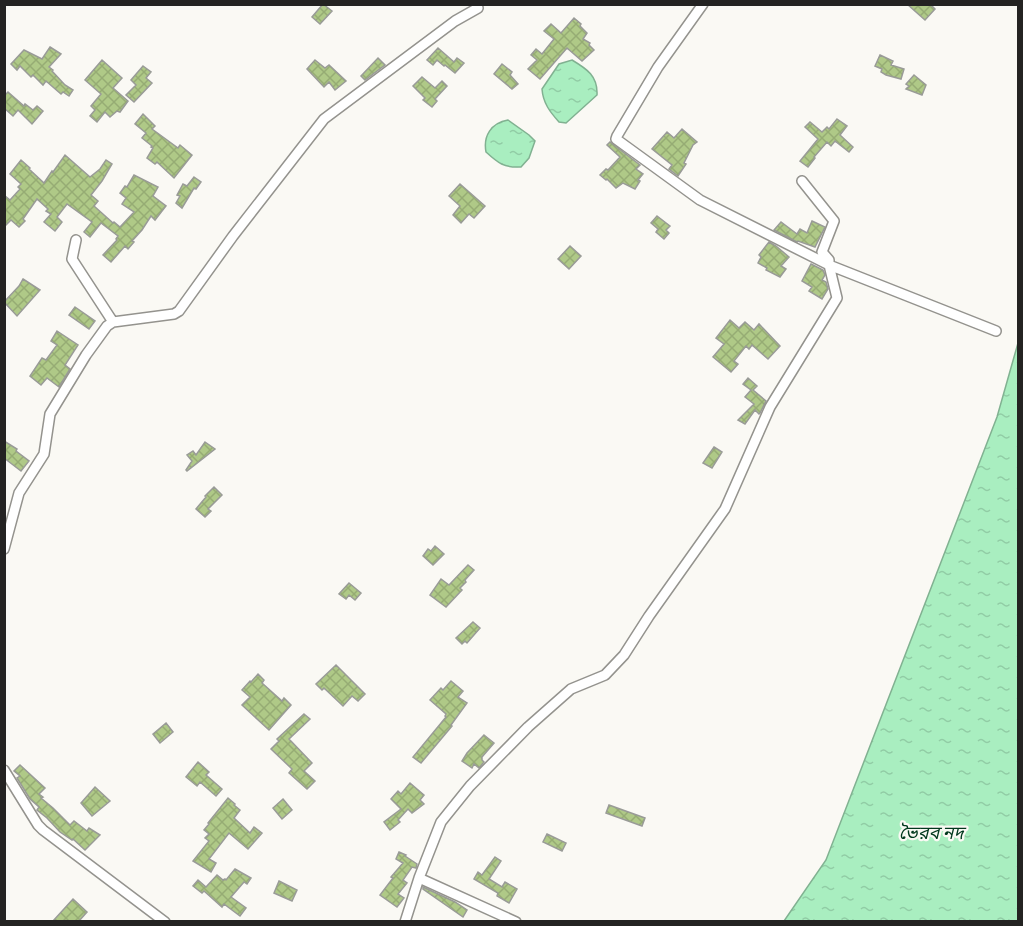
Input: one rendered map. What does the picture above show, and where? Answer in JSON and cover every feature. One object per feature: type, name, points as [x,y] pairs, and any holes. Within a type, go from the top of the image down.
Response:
[{"type":"street","points":[[703,4],[658,67],[616,139],[700,200],[829,265],[996,330]]},
{"type":"street","points":[[4,549],[19,493],[44,454],[50,414],[86,355],[107,326],[112,322],[174,314],[179,310],[232,236],[324,119],[454,21],[478,8]]},
{"type":"street","points":[[405,921],[441,822],[463,795],[528,727],[571,689],[605,675],[624,655],[725,509],[770,407],[837,298],[829,260],[822,252],[834,221],[802,181]]},
{"type":"street","points":[[76,240],[72,260],[112,322]]},
{"type":"street","points":[[4,770],[42,830],[165,921]]},
{"type":"street","points":[[419,878],[516,921]]},
{"type":"water","points":[[572,60],[593,78],[597,95],[566,123],[559,122],[548,107],[542,89],[559,64]]},
{"type":"water","points":[[508,120],[535,141],[529,158],[521,167],[502,164],[486,152],[485,146],[490,131],[497,124]]},
{"type":"water","name":"ভৈরব নদ","points":[[1018,343],[1018,921],[784,921],[826,860],[997,417]]},
{"type":"building","points":[[323,4],[332,11],[320,24],[312,17]]},
{"type":"building","points":[[907,4],[930,4],[935,9],[925,20]]},
{"type":"building","points":[[574,18],[587,33],[583,39],[590,43],[589,45],[594,50],[582,61],[567,48],[540,79],[528,69],[537,60],[531,55],[536,49],[542,54],[554,39],[544,31],[551,24],[561,33]]},
{"type":"building","points":[[50,47],[61,54],[49,67],[65,85],[73,90],[69,96],[63,92],[61,94],[46,81],[43,85],[20,66],[17,70],[11,64],[24,50],[42,59]]},
{"type":"building","points":[[438,48],[454,62],[457,58],[464,63],[455,73],[437,60],[433,65],[427,60]]},
{"type":"building","points":[[880,55],[893,61],[891,65],[904,69],[901,79],[886,75],[881,72],[882,69],[875,66]]},
{"type":"building","points":[[378,58],[385,65],[365,80],[361,76]]},
{"type":"building","points":[[102,60],[122,78],[113,88],[128,101],[120,112],[117,111],[110,117],[105,112],[97,122],[90,116],[95,110],[91,106],[101,94],[85,80]]},
{"type":"building","points":[[315,60],[325,68],[329,65],[346,81],[335,90],[329,82],[324,87],[307,69]]},
{"type":"building","points":[[502,64],[512,72],[510,75],[518,84],[512,89],[494,74]]},
{"type":"building","points":[[143,66],[151,72],[146,78],[152,83],[134,102],[126,95],[136,85],[131,80]]},
{"type":"building","points":[[914,75],[926,85],[922,95],[906,89],[909,86],[906,84]]},
{"type":"building","points":[[422,77],[435,88],[442,81],[447,86],[435,99],[437,101],[432,107],[423,100],[425,98],[413,86]]},
{"type":"building","points":[[8,92],[24,106],[25,104],[33,110],[37,106],[43,111],[32,124],[18,110],[13,116],[4,108],[4,96]]},
{"type":"building","points":[[143,114],[155,126],[152,129],[178,148],[180,145],[192,155],[174,178],[157,162],[155,164],[147,158],[153,148],[142,138],[146,133],[135,124]]},
{"type":"building","points":[[837,119],[847,126],[840,135],[853,147],[849,152],[835,141],[831,146],[827,142],[808,167],[800,161],[818,139],[805,127],[810,122],[822,132],[827,127],[829,129]]},
{"type":"building","points":[[682,129],[697,142],[693,145],[684,163],[686,164],[678,176],[669,169],[672,165],[652,149],[667,132],[674,138]]},
{"type":"building","points":[[610,142],[640,165],[636,169],[643,174],[635,189],[623,183],[616,188],[600,175],[620,157],[607,145]]},
{"type":"building","points":[[65,155],[90,177],[106,160],[112,164],[91,195],[98,201],[94,206],[120,227],[134,212],[122,204],[126,198],[120,193],[125,186],[127,187],[134,175],[158,187],[153,196],[166,206],[155,220],[151,216],[128,249],[125,246],[111,262],[103,255],[118,236],[101,223],[90,237],[84,232],[92,222],[67,204],[57,217],[62,222],[55,231],[44,222],[51,214],[37,199],[23,219],[25,221],[19,227],[11,220],[4,227],[4,195],[10,200],[20,189],[18,187],[21,184],[10,174],[21,160],[44,183]]},
{"type":"building","points":[[194,177],[201,182],[196,189],[194,188],[182,208],[176,203],[180,196],[177,195],[183,184],[187,186]]},
{"type":"building","points":[[460,184],[485,206],[474,218],[469,214],[461,223],[453,215],[460,206],[449,196]]},
{"type":"building","points":[[657,216],[670,226],[666,230],[669,233],[664,239],[651,223]]},
{"type":"building","points":[[812,221],[825,227],[815,247],[797,242],[774,230],[781,222],[797,234],[800,229],[807,233]]},
{"type":"building","points":[[769,242],[789,257],[781,266],[786,269],[780,277],[758,263],[761,257],[759,255]]},
{"type":"building","points":[[570,246],[581,256],[569,269],[558,259]]},
{"type":"building","points":[[811,264],[823,270],[825,275],[822,280],[826,282],[828,289],[822,299],[809,291],[812,287],[802,281]]},
{"type":"building","points":[[23,279],[40,290],[17,316],[4,302]]},
{"type":"building","points":[[75,307],[95,321],[89,329],[69,315]]},
{"type":"building","points":[[730,320],[739,328],[745,322],[754,330],[759,324],[780,346],[768,359],[752,345],[749,349],[746,346],[734,361],[738,364],[731,372],[713,357],[724,344],[716,338]]},
{"type":"building","points":[[57,331],[78,345],[65,365],[70,369],[59,387],[47,378],[41,385],[30,376],[42,358],[46,360],[57,345],[51,341]]},
{"type":"building","points":[[748,378],[757,386],[753,390],[766,401],[760,413],[755,410],[745,424],[738,420],[754,404],[745,397],[751,390],[743,384]]},
{"type":"building","points":[[4,441],[17,449],[16,451],[29,461],[21,471],[4,458]]},
{"type":"building","points":[[205,442],[215,449],[187,471],[192,461],[187,455],[193,451],[196,455]]},
{"type":"building","points":[[714,447],[722,452],[712,468],[703,463]]},
{"type":"building","points":[[214,487],[222,495],[208,509],[211,511],[205,517],[196,509]]},
{"type":"building","points":[[435,546],[444,554],[433,565],[423,556],[428,549],[431,551]]},
{"type":"building","points":[[468,565],[474,570],[460,588],[462,590],[446,607],[430,595],[441,579],[449,585]]},
{"type":"building","points":[[349,583],[361,593],[355,600],[349,595],[346,599],[339,594]]},
{"type":"building","points":[[473,622],[480,628],[467,643],[465,641],[462,644],[456,638]]},
{"type":"building","points":[[336,665],[365,694],[358,701],[352,696],[343,706],[324,688],[322,690],[316,684]]},
{"type":"building","points":[[258,674],[264,680],[262,683],[282,701],[284,698],[291,705],[269,730],[242,705],[250,697],[242,690]]},
{"type":"building","points":[[451,681],[463,691],[458,697],[467,703],[452,726],[421,763],[413,757],[446,717],[446,714],[430,700]]},
{"type":"building","points":[[304,714],[310,719],[289,739],[312,763],[304,771],[315,781],[307,789],[289,773],[292,769],[271,749],[279,741],[277,739]]},
{"type":"building","points":[[166,723],[173,732],[160,743],[153,734]]},
{"type":"building","points":[[484,735],[494,743],[482,757],[484,762],[479,768],[474,764],[472,768],[462,761]]},
{"type":"building","points":[[198,762],[209,772],[206,775],[222,789],[216,796],[200,782],[197,786],[186,777]]},
{"type":"building","points":[[20,765],[45,788],[39,794],[43,797],[41,798],[70,825],[74,821],[87,831],[89,828],[100,835],[85,850],[73,839],[60,832],[37,810],[39,807],[30,799],[17,778],[20,776],[14,771]]},
{"type":"building","points":[[410,783],[424,795],[420,800],[424,804],[412,813],[408,809],[398,820],[400,822],[390,830],[384,822],[401,809],[391,799],[398,791],[401,794]]},
{"type":"building","points":[[95,787],[110,801],[92,816],[81,803]]},
{"type":"building","points":[[228,798],[240,810],[234,818],[250,833],[254,827],[262,833],[248,849],[229,833],[209,859],[216,863],[211,872],[193,861],[209,841],[205,838],[209,834],[204,830]]},
{"type":"building","points":[[283,799],[292,810],[282,819],[273,808]]},
{"type":"building","points":[[609,805],[645,818],[642,826],[606,813]]},
{"type":"building","points":[[547,834],[566,843],[562,851],[543,842]]},
{"type":"building","points":[[399,852],[417,864],[416,868],[412,867],[403,880],[407,883],[398,894],[404,898],[397,907],[380,895],[403,863],[396,859]]},
{"type":"building","points":[[495,857],[501,861],[489,879],[502,887],[505,882],[517,889],[509,903],[497,896],[498,893],[474,879],[478,872],[482,875]]},
{"type":"building","points":[[235,869],[251,878],[247,884],[244,882],[231,897],[246,908],[240,916],[224,904],[222,907],[204,891],[202,893],[193,886],[198,880],[206,887],[217,875],[226,880]]},
{"type":"building","points":[[279,881],[297,890],[292,901],[274,893]]},
{"type":"building","points":[[423,887],[467,910],[463,917],[423,889]]},
{"type":"building","points":[[73,899],[87,912],[79,921],[53,921]]}]
